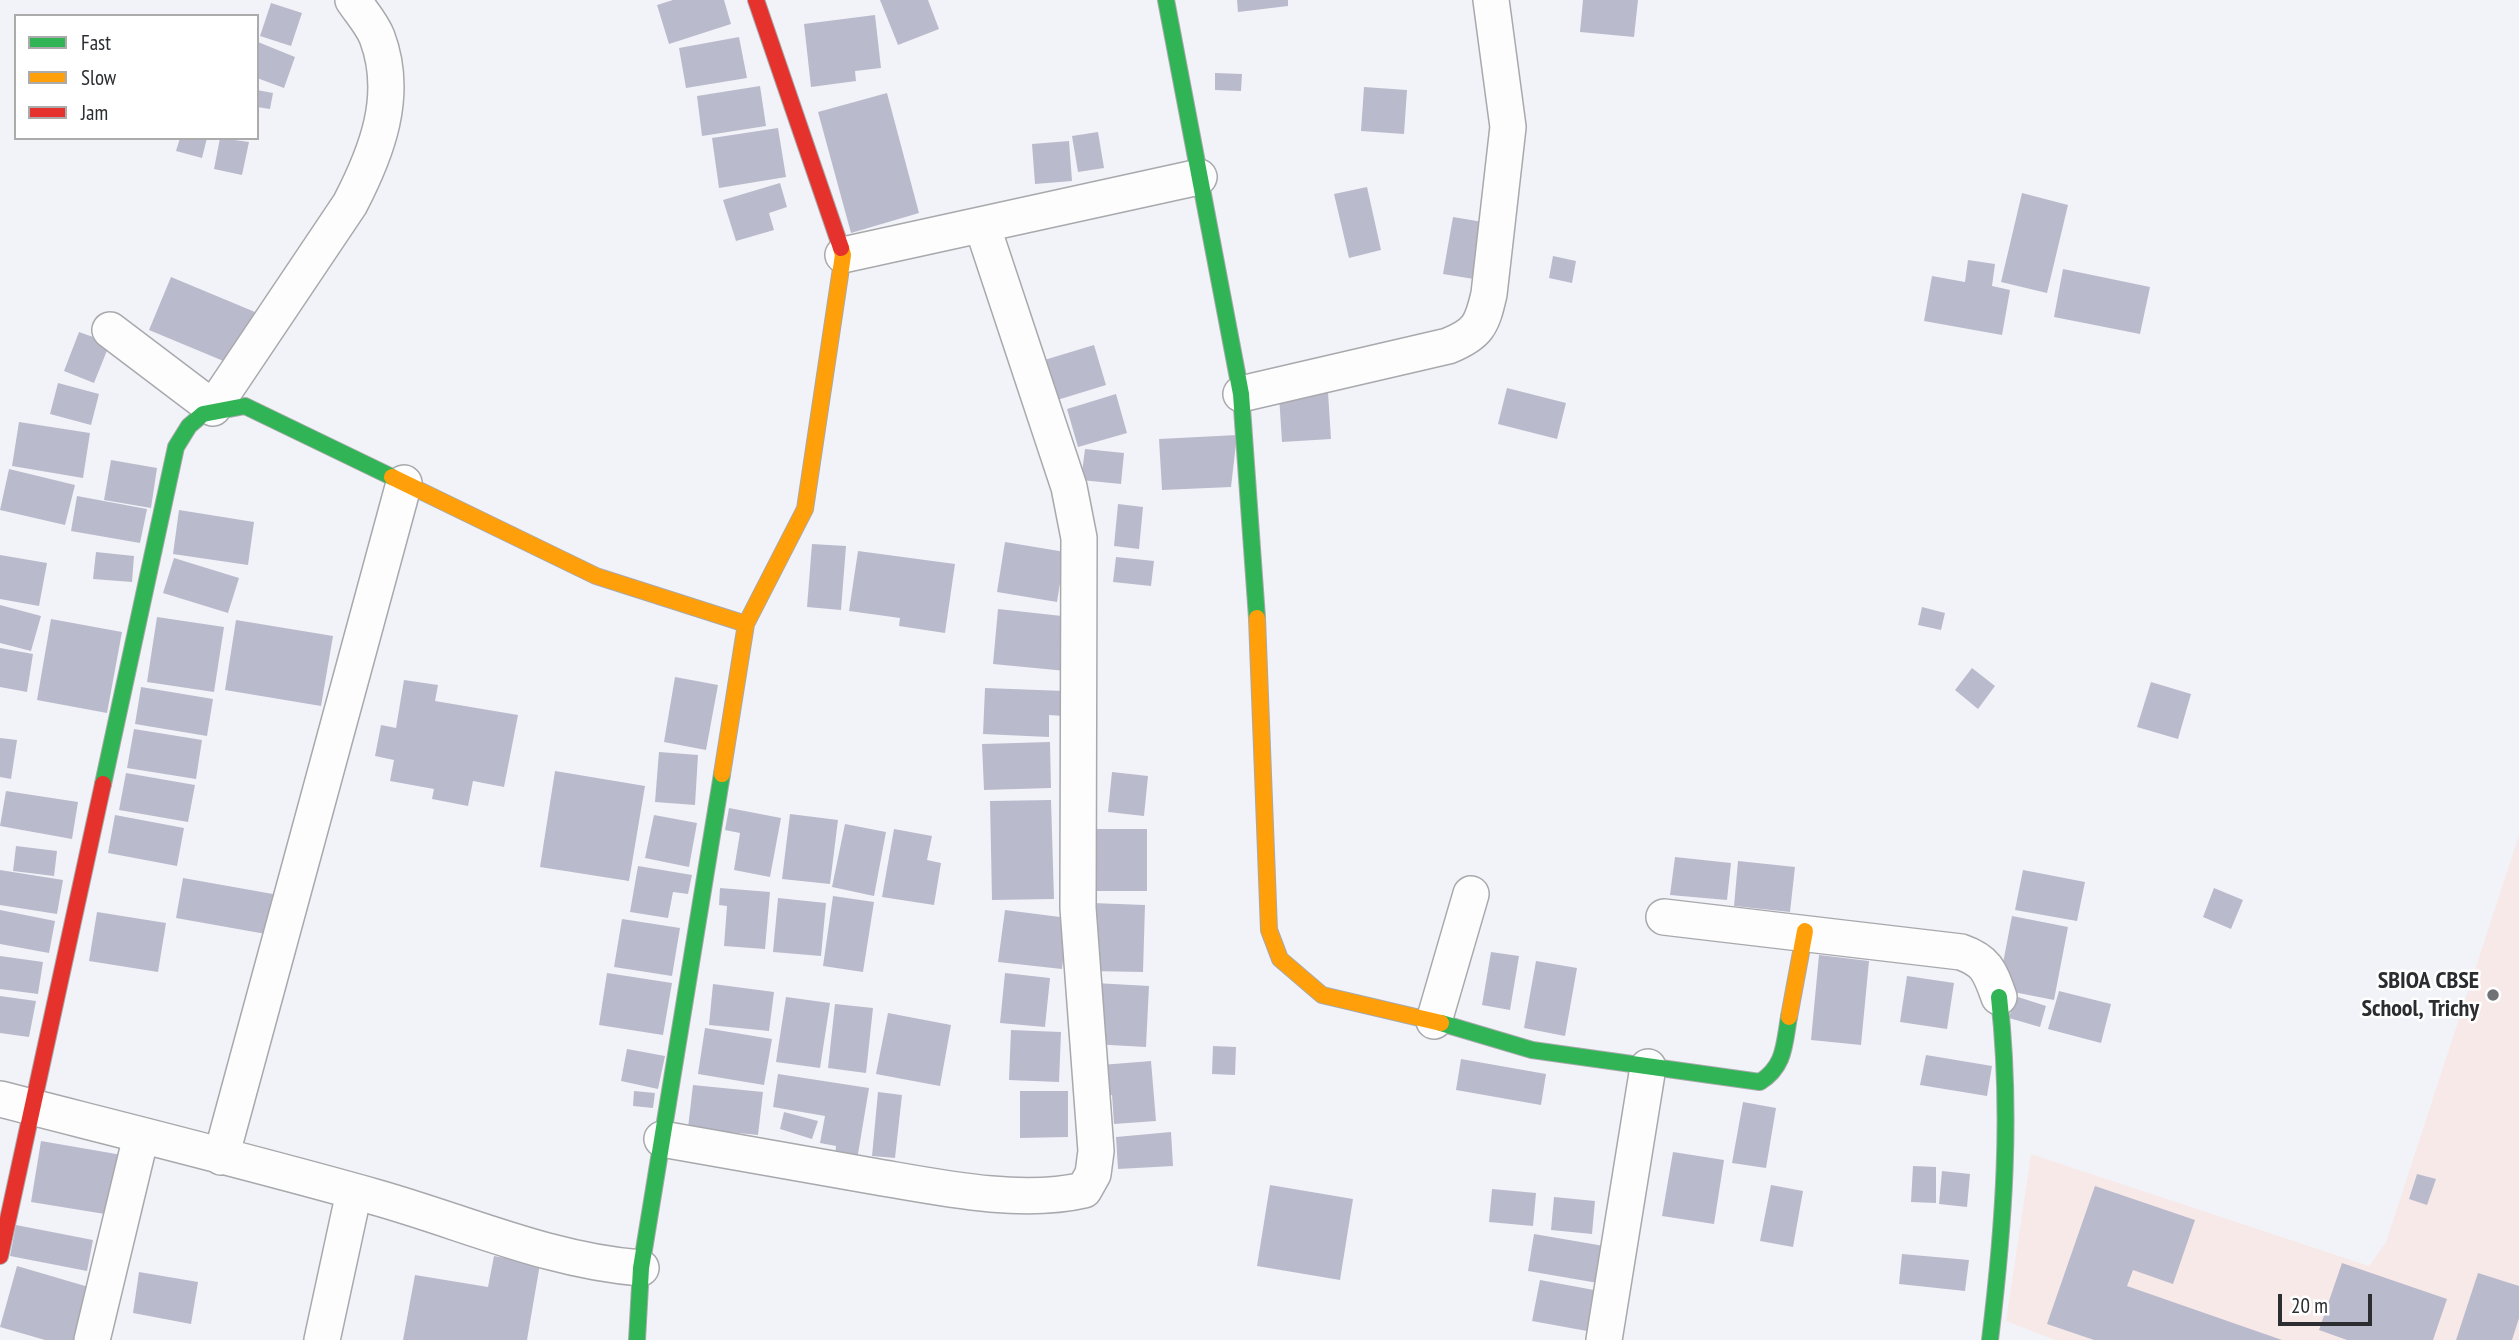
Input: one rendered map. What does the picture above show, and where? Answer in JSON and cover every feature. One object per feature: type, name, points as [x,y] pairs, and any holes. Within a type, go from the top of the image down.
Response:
[{"type":"street","points":[[0,1256],[176,447],[188,423],[213,408],[350,204],[369,168],[383,125],[387,95],[386,64],[376,34],[353,0]]},
{"type":"street","points":[[636,1340],[641,1268],[746,624],[805,509],[844,255],[756,0]]},
{"type":"street","points":[[1166,0],[1241,394],[1257,606],[1269,930],[1280,959],[1322,995],[1434,1021],[1532,1050],[1760,1082],[1774,1073],[1782,1056],[1805,931]]},
{"type":"street","points":[[1241,394],[1448,346],[1469,338],[1483,320],[1489,295],[1508,127],[1491,0]]},
{"type":"street","points":[[844,255],[1199,177]]},
{"type":"street","points":[[662,1139],[948,1189],[1007,1194],[1067,1194],[1084,1190],[1093,1174],[1096,1151],[1079,908],[1077,839],[1079,538],[1069,487],[982,225]]},
{"type":"street","points":[[110,330],[213,408],[245,406],[596,576],[746,624]]},
{"type":"street","points":[[221,1157],[404,483]]},
{"type":"street","points":[[1434,1021],[1471,894]]},
{"type":"street","points":[[1664,917],[1805,931],[1961,952],[1979,958],[1991,975],[1999,998],[2008,1059],[2007,1194],[1990,1340]]},
{"type":"street","points":[[1604,1340],[1648,1067]]},
{"type":"street","points":[[0,1099],[354,1192],[555,1254],[597,1265],[641,1268]]},
{"type":"street","points":[[92,1340],[141,1136]]},
{"type":"street","points":[[322,1340],[354,1192]]},
{"type":"shaded area","name":"SBIOA CBSE School, Trichy","points":[[2519,835],[2519,1340],[2055,1340],[2006,1321],[2031,1154],[2369,1266],[2386,1242]]},
{"type":"building","points":[[673,0],[724,0],[731,24],[669,44],[657,5]]},
{"type":"building","points":[[880,0],[928,0],[939,29],[898,45]]},
{"type":"building","points":[[1237,0],[1288,0],[1288,6],[1238,12]]},
{"type":"building","points":[[1583,0],[1638,0],[1634,37],[1580,32]]},
{"type":"building","points":[[271,3],[302,13],[291,46],[260,36]]},
{"type":"building","points":[[875,15],[881,68],[855,71],[856,81],[811,87],[804,24]]},
{"type":"building","points":[[739,37],[747,78],[686,88],[679,48]]},
{"type":"building","points":[[259,42],[295,57],[284,88],[259,79]]},
{"type":"building","points":[[1215,73],[1242,74],[1241,91],[1215,90]]},
{"type":"building","points":[[760,86],[766,126],[702,136],[697,96]]},
{"type":"building","points":[[1364,87],[1407,90],[1404,134],[1361,131]]},
{"type":"building","points":[[259,90],[273,93],[270,109],[259,107]]},
{"type":"building","points":[[887,93],[919,213],[851,233],[818,112]]},
{"type":"building","points":[[778,128],[786,177],[719,188],[712,138]]},
{"type":"building","points":[[1098,132],[1104,168],[1078,172],[1072,136]]},
{"type":"building","points":[[179,140],[206,140],[202,158],[176,151]]},
{"type":"building","points":[[220,140],[249,142],[242,175],[214,169]]},
{"type":"building","points":[[1069,141],[1072,181],[1035,184],[1032,144]]},
{"type":"building","points":[[780,183],[787,207],[769,213],[774,230],[736,241],[723,200]]},
{"type":"building","points":[[1367,187],[1381,250],[1349,258],[1334,194]]},
{"type":"building","points":[[2022,193],[2068,205],[2047,293],[2001,282]]},
{"type":"building","points":[[1453,217],[1489,223],[1480,280],[1443,274]]},
{"type":"building","points":[[1553,256],[1576,261],[1572,283],[1549,278]]},
{"type":"building","points":[[1968,260],[1995,264],[1992,286],[2010,290],[2002,335],[1924,321],[1932,276],[1965,282]]},
{"type":"building","points":[[2063,269],[2150,287],[2140,334],[2054,317]]},
{"type":"building","points":[[171,277],[255,312],[233,365],[149,330]]},
{"type":"building","points":[[79,332],[110,343],[94,383],[64,371]]},
{"type":"building","points":[[1094,345],[1106,385],[1054,401],[1041,361]]},
{"type":"building","points":[[58,383],[99,394],[91,425],[50,414]]},
{"type":"building","points":[[1507,388],[1566,403],[1557,439],[1498,424]]},
{"type":"building","points":[[1328,392],[1331,439],[1282,442],[1279,395]]},
{"type":"building","points":[[1116,394],[1127,433],[1078,447],[1067,409]]},
{"type":"building","points":[[19,422],[90,433],[83,478],[12,466]]},
{"type":"building","points":[[1237,435],[1231,487],[1162,490],[1159,439]]},
{"type":"building","points":[[1085,449],[1124,453],[1121,484],[1081,480]]},
{"type":"building","points":[[111,460],[157,468],[151,508],[104,500]]},
{"type":"building","points":[[9,469],[75,485],[65,525],[0,510]]},
{"type":"building","points":[[77,496],[147,509],[140,543],[71,531]]},
{"type":"building","points":[[1118,504],[1143,507],[1139,549],[1114,546]]},
{"type":"building","points":[[179,510],[254,522],[248,565],[173,554]]},
{"type":"building","points":[[1005,542],[1065,552],[1057,602],[997,592]]},
{"type":"building","points":[[812,544],[846,546],[841,610],[807,607]]},
{"type":"building","points":[[858,551],[955,564],[945,633],[899,626],[900,618],[849,611]]},
{"type":"building","points":[[96,552],[134,556],[132,582],[93,579]]},
{"type":"building","points":[[0,555],[47,563],[39,606],[0,599]]},
{"type":"building","points":[[1116,557],[1154,561],[1151,586],[1113,582]]},
{"type":"building","points":[[174,558],[239,578],[228,613],[163,593]]},
{"type":"building","points":[[0,605],[41,616],[31,651],[0,643]]},
{"type":"building","points":[[1922,607],[1945,613],[1941,630],[1918,625]]},
{"type":"building","points":[[998,609],[1071,617],[1066,671],[993,664]]},
{"type":"building","points":[[157,617],[224,627],[214,692],[147,682]]},
{"type":"building","points":[[51,619],[122,632],[107,713],[37,700]]},
{"type":"building","points":[[236,620],[333,636],[321,706],[225,690]]},
{"type":"building","points":[[0,648],[33,654],[27,692],[0,687]]},
{"type":"building","points":[[1972,668],[1995,686],[1978,709],[1955,690]]},
{"type":"building","points":[[675,677],[718,685],[706,750],[664,742]]},
{"type":"building","points":[[404,680],[438,685],[435,701],[518,715],[504,787],[473,781],[468,806],[432,799],[434,789],[390,781],[394,760],[375,756],[381,725],[396,728]]},
{"type":"building","points":[[2151,682],[2191,694],[2178,739],[2137,727]]},
{"type":"building","points":[[141,687],[213,699],[207,736],[135,724]]},
{"type":"building","points":[[985,688],[1065,691],[1064,716],[1049,715],[1049,737],[983,734]]},
{"type":"building","points":[[134,729],[202,740],[196,779],[127,768]]},
{"type":"building","points":[[0,738],[17,740],[11,779],[0,777]]},
{"type":"building","points":[[1050,742],[1051,788],[984,790],[982,744]]},
{"type":"building","points":[[659,752],[698,755],[695,805],[655,802]]},
{"type":"building","points":[[555,771],[645,786],[629,881],[540,867]]},
{"type":"building","points":[[1112,772],[1148,776],[1144,816],[1108,812]]},
{"type":"building","points":[[126,773],[195,785],[188,822],[119,810]]},
{"type":"building","points":[[6,791],[78,802],[72,839],[0,826]]},
{"type":"building","points":[[1051,800],[1054,899],[992,900],[990,801]]},
{"type":"building","points":[[729,808],[781,818],[770,877],[734,870],[740,833],[725,830]]},
{"type":"building","points":[[790,814],[838,820],[830,884],[782,879]]},
{"type":"building","points":[[115,815],[184,828],[177,866],[108,853]]},
{"type":"building","points":[[654,815],[697,823],[689,867],[645,858]]},
{"type":"building","points":[[845,824],[886,832],[874,896],[832,887]]},
{"type":"building","points":[[894,829],[932,836],[927,860],[941,863],[934,905],[882,897]]},
{"type":"building","points":[[1095,829],[1147,829],[1147,891],[1095,891]]},
{"type":"building","points":[[16,846],[57,851],[54,876],[13,871]]},
{"type":"building","points":[[1675,857],[1731,863],[1727,900],[1670,895]]},
{"type":"building","points":[[1738,861],[1795,867],[1790,912],[1734,906]]},
{"type":"building","points":[[638,866],[692,875],[688,894],[673,892],[668,918],[630,912]]},
{"type":"building","points":[[0,870],[63,880],[57,914],[0,905]]},
{"type":"building","points":[[2023,870],[2085,882],[2077,921],[2015,910]]},
{"type":"building","points":[[183,878],[284,896],[277,936],[176,918]]},
{"type":"building","points":[[720,888],[770,892],[765,949],[724,946],[727,906],[719,905]]},
{"type":"building","points":[[2214,888],[2243,900],[2231,929],[2203,917]]},
{"type":"building","points":[[833,896],[874,902],[863,972],[823,966]]},
{"type":"building","points":[[778,898],[826,903],[821,956],[773,952]]},
{"type":"building","points":[[1092,903],[1145,905],[1143,972],[1090,971]]},
{"type":"building","points":[[0,910],[55,921],[49,953],[0,944]]},
{"type":"building","points":[[1005,910],[1068,918],[1062,969],[998,962]]},
{"type":"building","points":[[97,912],[166,923],[158,972],[89,961]]},
{"type":"building","points":[[2012,916],[2068,927],[2054,1000],[1998,989]]},
{"type":"building","points":[[622,919],[680,928],[672,976],[614,967]]},
{"type":"building","points":[[1491,952],[1519,956],[1510,1010],[1482,1005]]},
{"type":"building","points":[[1819,955],[1869,961],[1861,1045],[1811,1040]]},
{"type":"building","points":[[0,956],[43,962],[38,994],[0,989]]},
{"type":"building","points":[[1536,961],[1577,968],[1565,1036],[1524,1028]]},
{"type":"building","points":[[607,973],[672,983],[663,1035],[599,1025]]},
{"type":"building","points":[[1005,973],[1050,978],[1045,1027],[1000,1023]]},
{"type":"building","points":[[1907,976],[1954,983],[1947,1029],[1900,1022]]},
{"type":"building","points":[[1095,983],[1149,986],[1146,1047],[1092,1044]]},
{"type":"building","points":[[713,984],[774,992],[769,1031],[709,1025]]},
{"type":"building","points":[[2059,991],[2111,1004],[2101,1043],[2048,1029]]},
{"type":"building","points":[[0,996],[36,1001],[29,1037],[0,1033]]},
{"type":"building","points":[[2015,996],[2046,1006],[2040,1027],[2009,1018]]},
{"type":"building","points":[[786,997],[830,1003],[820,1068],[776,1062]]},
{"type":"building","points":[[835,1004],[873,1008],[866,1073],[828,1068]]},
{"type":"building","points":[[888,1013],[951,1025],[940,1086],[876,1074]]},
{"type":"building","points":[[705,1028],[772,1039],[764,1085],[698,1074]]},
{"type":"building","points":[[1011,1030],[1061,1032],[1059,1082],[1009,1080]]},
{"type":"building","points":[[1213,1046],[1236,1047],[1235,1075],[1212,1074]]},
{"type":"building","points":[[627,1049],[665,1056],[658,1089],[621,1081]]},
{"type":"building","points":[[1926,1055],[1992,1066],[1987,1096],[1920,1085]]},
{"type":"building","points":[[1461,1059],[1546,1074],[1541,1105],[1456,1090]]},
{"type":"building","points":[[1151,1061],[1156,1121],[1114,1124],[1112,1095],[1103,1096],[1101,1065]]},
{"type":"building","points":[[778,1074],[869,1088],[857,1160],[835,1156],[836,1146],[820,1143],[825,1116],[773,1107]]},
{"type":"building","points":[[693,1085],[763,1092],[758,1135],[688,1128]]},
{"type":"building","points":[[634,1091],[655,1093],[653,1108],[633,1106]]},
{"type":"building","points":[[1020,1091],[1068,1091],[1068,1137],[1020,1138]]},
{"type":"building","points":[[878,1092],[902,1095],[895,1158],[872,1156]]},
{"type":"building","points":[[1743,1102],[1776,1108],[1766,1168],[1732,1163]]},
{"type":"building","points":[[784,1112],[818,1121],[812,1139],[780,1129]]},
{"type":"building","points":[[1171,1132],[1173,1166],[1118,1169],[1116,1137]]},
{"type":"building","points":[[41,1141],[122,1155],[111,1215],[31,1202]]},
{"type":"building","points":[[1673,1152],[1724,1160],[1714,1224],[1662,1216]]},
{"type":"building","points":[[1913,1166],[1936,1167],[1936,1203],[1911,1202]]},
{"type":"building","points":[[1942,1171],[1970,1174],[1967,1207],[1939,1204]]},
{"type":"building","points":[[2417,1174],[2436,1179],[2427,1205],[2409,1199]]},
{"type":"building","points":[[1270,1185],[1353,1199],[1340,1280],[1257,1266]]},
{"type":"building","points":[[1771,1185],[1803,1191],[1793,1247],[1760,1241]]},
{"type":"building","points":[[2095,1186],[2195,1220],[2173,1284],[2133,1270],[2127,1286],[2282,1340],[2094,1340],[2047,1324]]},
{"type":"building","points":[[1492,1189],[1536,1193],[1533,1226],[1489,1222]]},
{"type":"building","points":[[1554,1197],[1595,1201],[1592,1234],[1551,1230]]},
{"type":"building","points":[[16,1225],[93,1240],[87,1271],[10,1256]]},
{"type":"building","points":[[1534,1234],[1604,1246],[1598,1283],[1528,1271]]},
{"type":"building","points":[[1902,1254],[1969,1260],[1965,1291],[1899,1284]]},
{"type":"building","points":[[494,1256],[540,1264],[527,1340],[403,1340],[415,1275],[488,1287]]},
{"type":"building","points":[[2342,1263],[2447,1299],[2433,1340],[2347,1340],[2319,1330]]},
{"type":"building","points":[[17,1266],[92,1288],[76,1340],[45,1340],[0,1327]]},
{"type":"building","points":[[139,1272],[198,1282],[191,1324],[133,1313]]},
{"type":"building","points":[[2478,1273],[2519,1286],[2519,1318],[2512,1340],[2456,1340]]},
{"type":"building","points":[[1540,1280],[1594,1290],[1587,1331],[1532,1321]]},
{"type":"traffic: fast","points":[[1166,0],[1241,394],[1257,618]]},
{"type":"traffic: fast","points":[[103,784],[176,447],[189,426],[203,414],[245,406],[392,477]]},
{"type":"traffic: fast","points":[[637,1340],[641,1268],[722,774]]},
{"type":"traffic: fast","points":[[1990,1340],[2005,1168],[2005,1083],[1999,997]]},
{"type":"traffic: fast","points":[[1441,1023],[1532,1050],[1760,1082],[1779,1062],[1789,1017]]},
{"type":"traffic: slow","points":[[722,774],[746,624],[805,509],[843,255],[841,248]]},
{"type":"traffic: slow","points":[[392,477],[596,576],[746,624]]},
{"type":"traffic: slow","points":[[1257,618],[1269,930],[1280,959],[1322,995],[1441,1023]]},
{"type":"traffic: slow","points":[[1789,1017],[1805,931]]},
{"type":"traffic: jam","points":[[756,0],[841,248]]},
{"type":"traffic: jam","points":[[0,1256],[103,784]]},
{"type":"place","name":"SBIOA CBSE School, Trichy","points":[[2493,995]]}]
